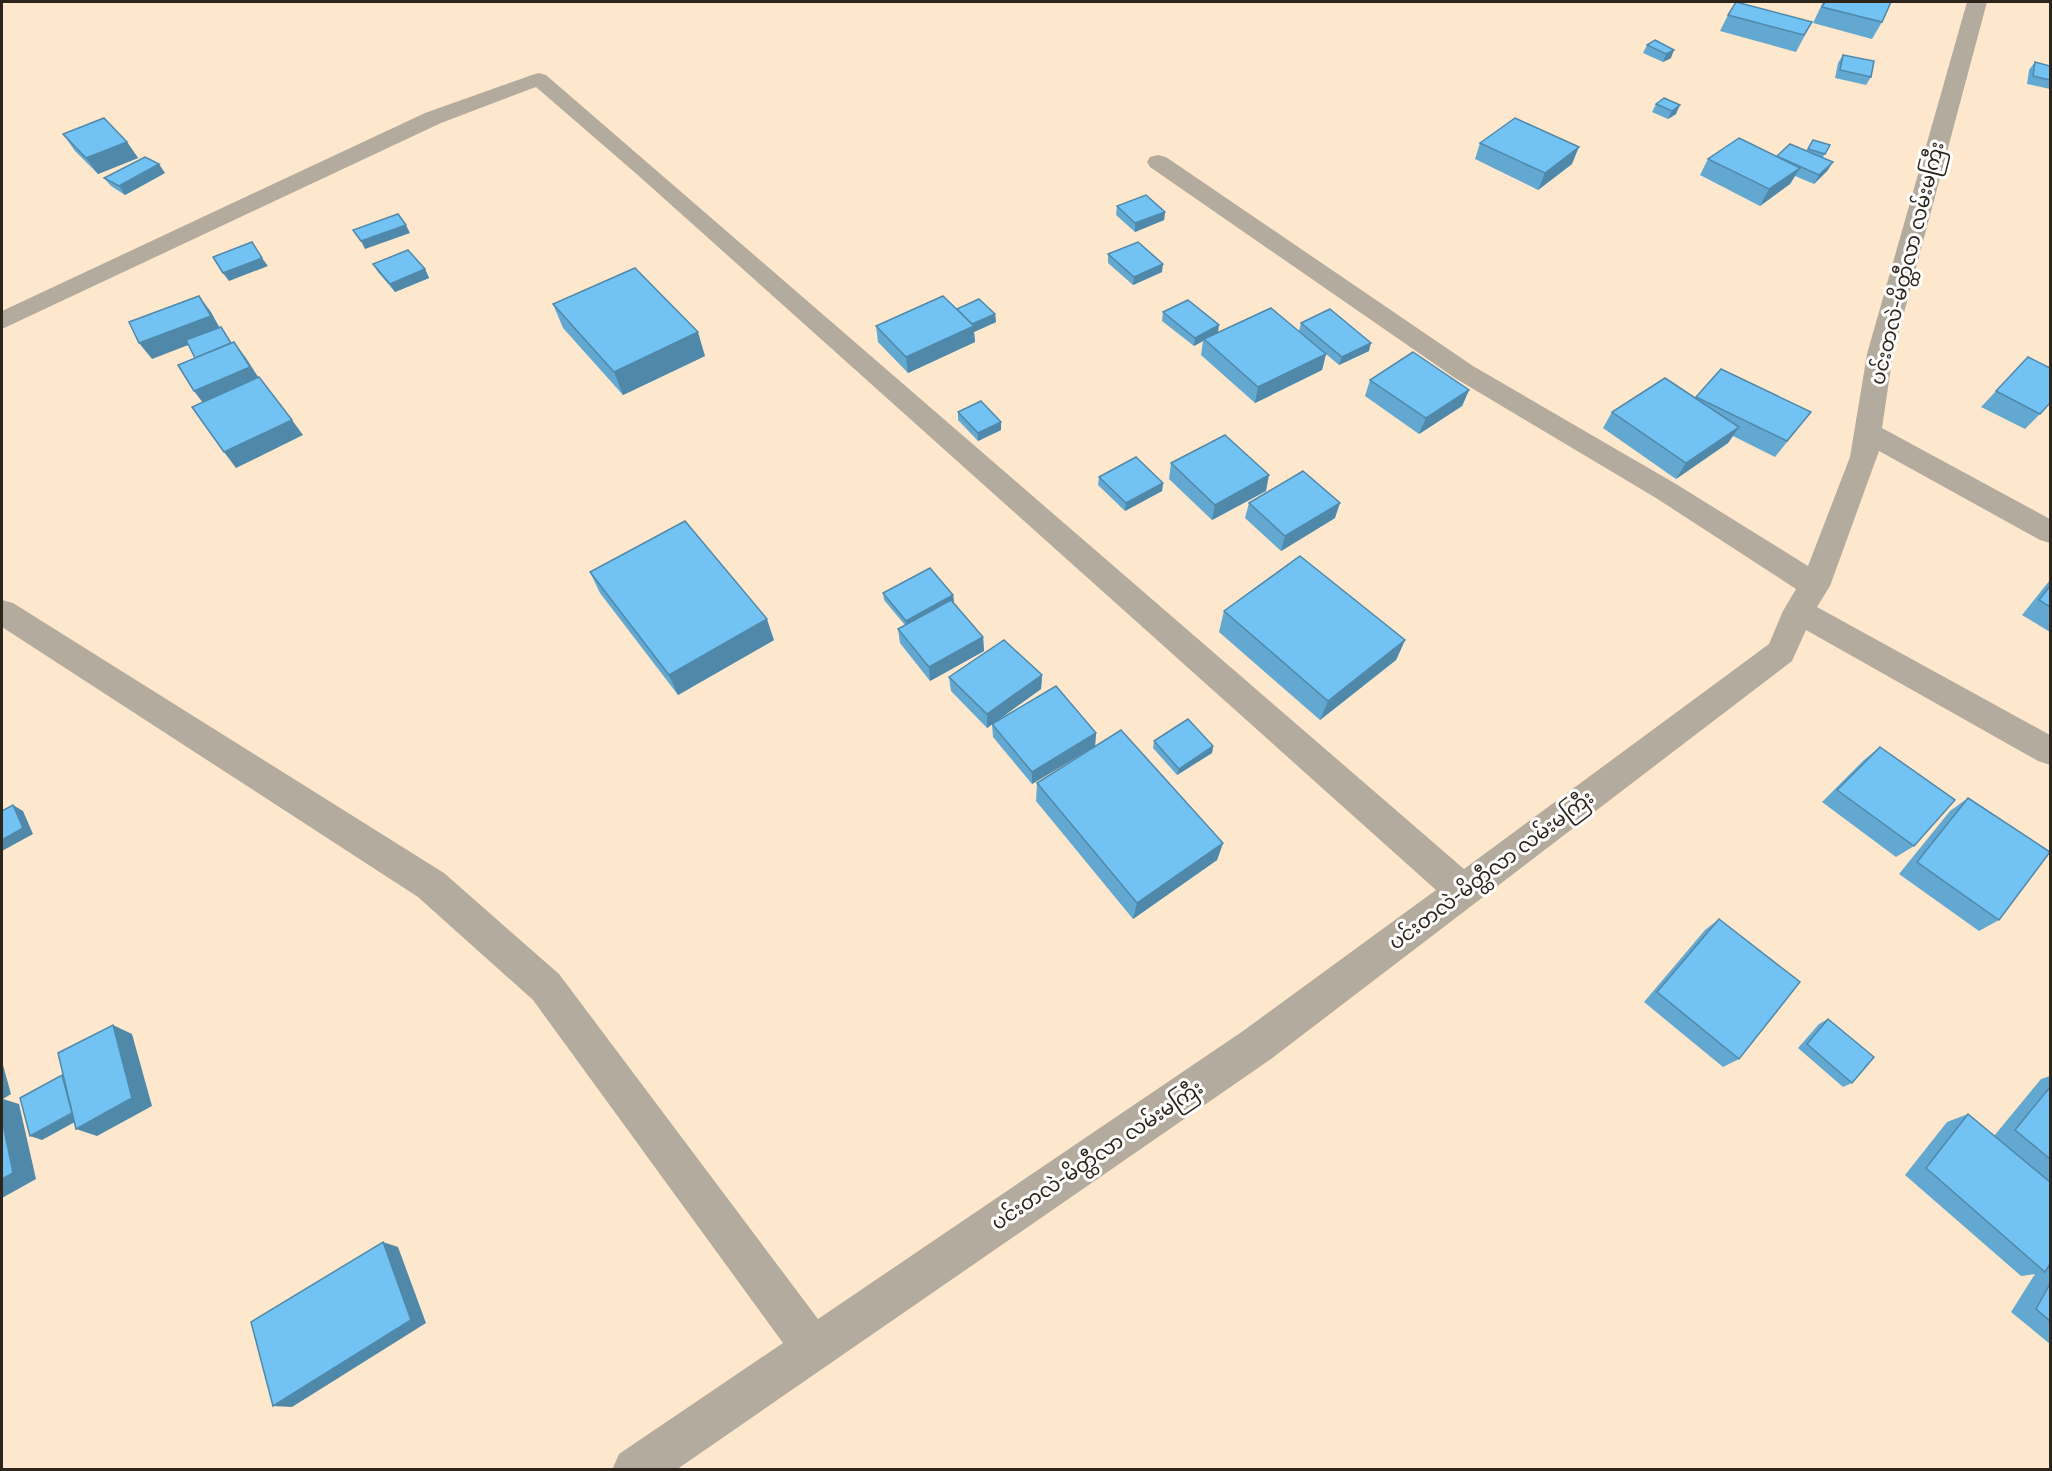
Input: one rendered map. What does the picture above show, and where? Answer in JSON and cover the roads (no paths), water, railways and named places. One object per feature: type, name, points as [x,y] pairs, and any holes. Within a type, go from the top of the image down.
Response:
[{"type":"street","name":"ပင်းတလဲ-မိတ္ထီလာ လမ်းမကြီး","points":[[635,1470],[1257,1046],[1781,652],[1806,599],[1864,457],[1880,354],[1977,2]]},
{"type":"street","points":[[2,321],[433,118],[538,79],[648,172],[1463,891]]},
{"type":"street","points":[[1158,162],[1464,372],[1666,491],[1806,599],[2050,751]]},
{"type":"street","points":[[1868,433],[2050,532]]},
{"type":"street","points":[[2,612],[431,885],[546,987],[814,1349]]}]
